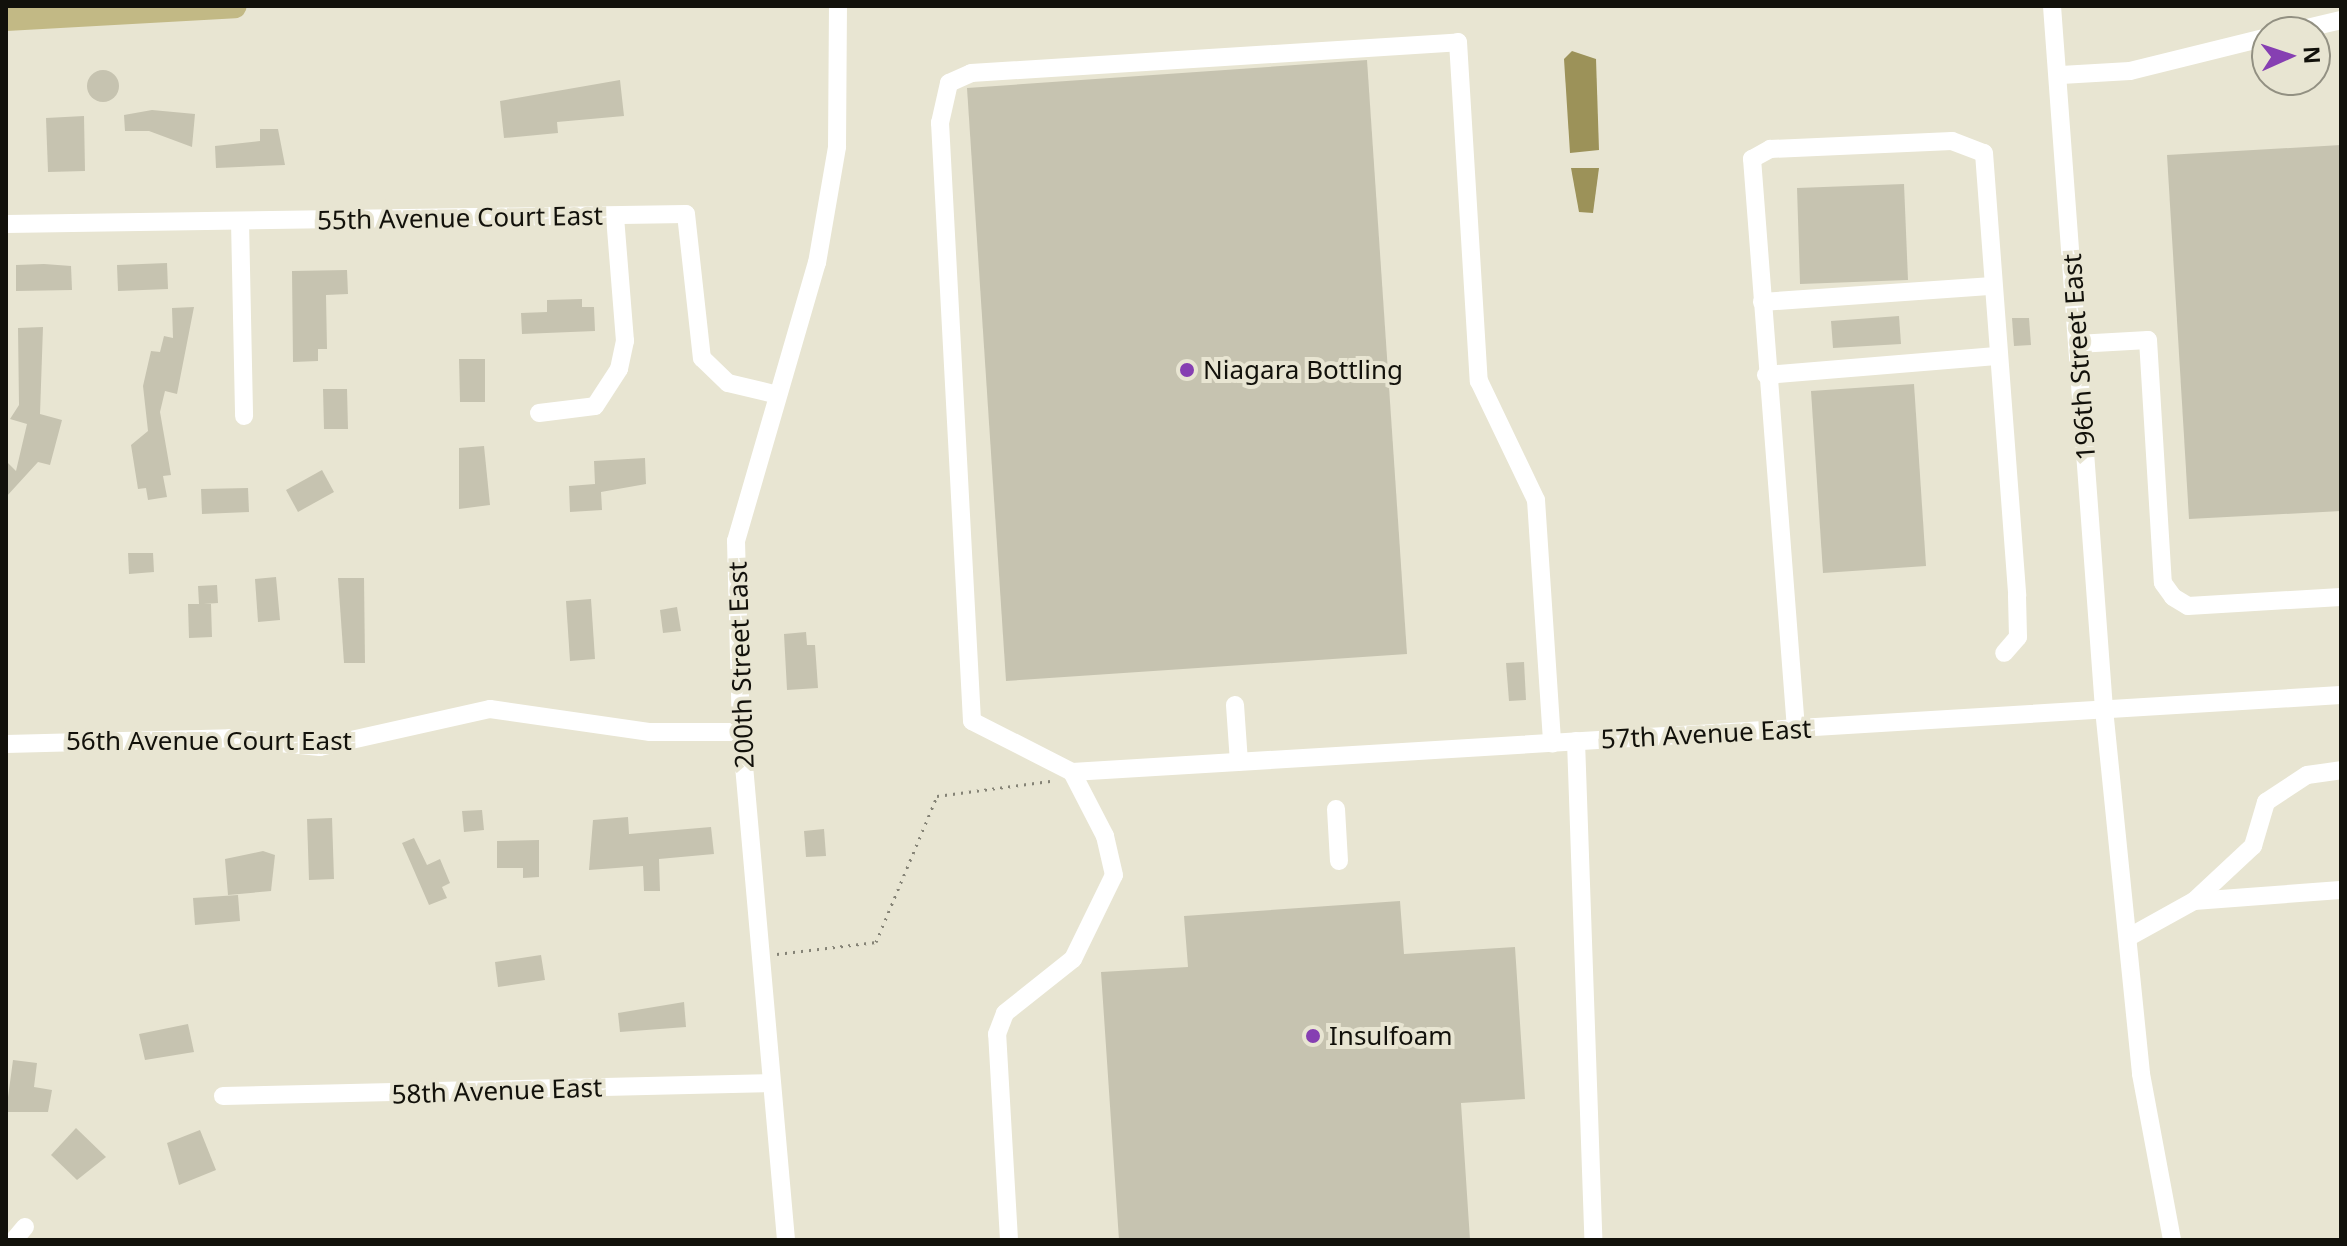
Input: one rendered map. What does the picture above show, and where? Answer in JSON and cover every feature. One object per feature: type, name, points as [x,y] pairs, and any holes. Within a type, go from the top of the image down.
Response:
[{"type":"main road","points":[[6,19],[235,6]]},
{"type":"street","name":"200th Street East","points":[[786,1240],[741,732],[736,541],[774,394],[817,263],[837,147],[838,6]]},
{"type":"street","name":"196th Street East","points":[[2052,6],[2061,75],[2104,709],[2141,1074],[2172,1240]]},
{"type":"street","points":[[2061,75],[2130,71],[2251,41]]},
{"type":"street","points":[[1009,1240],[997,1034],[1005,1013],[1073,959],[1114,875],[1105,836],[1072,772],[972,721],[940,123],[949,83],[971,73],[1458,42],[1479,381],[1536,500],[1552,743]]},
{"type":"street","points":[[1796,729],[1766,375],[1752,159],[1770,149],[1952,141],[1984,153],[2018,637],[2004,653]]},
{"type":"street","name":"55th Avenue Court East","points":[[6,224],[686,214],[702,358],[728,383],[774,394]]},
{"type":"street","points":[[539,413],[595,406],[619,369],[625,341],[615,216]]},
{"type":"street","points":[[240,221],[244,416]]},
{"type":"street","points":[[1762,302],[1992,286]]},
{"type":"street","points":[[2077,344],[2148,340],[2163,583],[2173,597],[2188,606],[2341,597]]},
{"type":"street","points":[[1766,375],[1996,356]]},
{"type":"street","name":"57th Avenue East","points":[[1072,772],[2341,695]]},
{"type":"street","points":[[1235,705],[1239,762]]},
{"type":"street","name":"56th Avenue Court East","points":[[6,744],[230,738],[320,747],[490,709],[650,732],[741,732]]},
{"type":"street","points":[[1576,741],[1593,1240]]},
{"type":"street","points":[[2129,937],[2194,901],[2253,846],[2266,802],[2307,775],[2341,770]]},
{"type":"street","points":[[1336,809],[1339,861]]},
{"type":"street","points":[[2194,901],[2341,890]]},
{"type":"street","name":"58th Avenue East","points":[[223,1096],[771,1083]]},
{"type":"path","points":[[760,956],[876,942],[937,796],[1033,788],[1072,772]]},
{"type":"shaded area","points":[[1572,51],[1596,59],[1599,150],[1570,153],[1564,59]]},
{"type":"shaded area","points":[[1571,168],[1599,168],[1593,213],[1579,212]]},
{"type":"building","name":"Niagara Bottling","points":[[1367,60],[1407,654],[1006,681],[967,88]]},
{"type":"building","points":[[103,70],[115,74],[119,86],[115,98],[103,102],[91,98],[87,86],[91,74]]},
{"type":"building","points":[[620,80],[624,116],[557,122],[558,133],[504,138],[500,101]]},
{"type":"building","points":[[152,110],[195,114],[192,147],[149,131],[125,131],[124,115]]},
{"type":"building","points":[[84,116],[85,171],[48,172],[46,118]]},
{"type":"building","points":[[260,129],[278,129],[285,165],[216,168],[215,146],[260,141]]},
{"type":"building","points":[[2341,145],[2341,511],[2189,519],[2167,155]]},
{"type":"building","points":[[1904,184],[1908,280],[1800,284],[1797,188]]},
{"type":"building","points":[[167,263],[168,289],[118,291],[117,265]]},
{"type":"building","points":[[16,265],[71,266],[72,290],[16,291]]},
{"type":"building","points":[[347,270],[348,294],[326,295],[327,349],[318,349],[318,361],[293,362],[292,271]]},
{"type":"building","points":[[582,299],[582,307],[594,307],[595,331],[522,334],[521,313],[547,312],[547,300]]},
{"type":"building","points":[[194,307],[177,394],[165,391],[160,412],[171,475],[163,476],[167,497],[148,500],[146,488],[138,489],[131,445],[148,431],[143,386],[151,351],[160,352],[164,336],[173,338],[172,308]]},
{"type":"building","points":[[1899,316],[1901,344],[1833,348],[1831,321]]},
{"type":"building","points":[[2012,318],[2029,318],[2031,345],[2014,346]]},
{"type":"building","points":[[43,327],[40,414],[62,420],[50,465],[38,462],[6,497],[6,461],[16,471],[27,424],[10,419],[19,405],[18,328]]},
{"type":"building","points":[[459,359],[485,359],[485,402],[460,402]]},
{"type":"building","points":[[1914,384],[1926,566],[1823,573],[1811,391]]},
{"type":"building","points":[[323,389],[347,389],[348,429],[324,429]]},
{"type":"building","points":[[484,446],[490,505],[459,509],[459,448]]},
{"type":"building","points":[[645,458],[646,484],[601,492],[602,510],[570,512],[569,486],[595,484],[594,461]]},
{"type":"building","points":[[322,470],[334,492],[298,512],[286,490]]},
{"type":"building","points":[[248,488],[249,512],[202,514],[201,489]]},
{"type":"building","points":[[128,553],[153,553],[154,572],[129,574]]},
{"type":"building","points":[[276,577],[280,620],[258,622],[255,579]]},
{"type":"building","points":[[338,578],[364,578],[365,663],[344,663]]},
{"type":"building","points":[[217,585],[218,603],[204,604],[211,604],[212,637],[189,638],[188,604],[199,604],[198,586]]},
{"type":"building","points":[[591,599],[595,659],[570,661],[566,601]]},
{"type":"building","points":[[677,607],[681,631],[663,633],[660,610]]},
{"type":"building","points":[[806,632],[807,645],[815,645],[818,688],[787,690],[784,634]]},
{"type":"building","points":[[1524,662],[1526,700],[1509,701],[1506,663]]},
{"type":"building","points":[[482,810],[484,830],[464,832],[462,811]]},
{"type":"building","points":[[628,817],[629,834],[711,827],[714,854],[659,859],[660,891],[644,891],[643,866],[589,870],[593,820]]},
{"type":"building","points":[[332,818],[334,879],[309,880],[307,819]]},
{"type":"building","points":[[824,829],[826,856],[806,857],[804,831]]},
{"type":"building","points":[[414,838],[427,865],[440,859],[450,883],[442,887],[447,898],[429,905],[402,843]]},
{"type":"building","points":[[539,840],[539,877],[523,878],[523,868],[497,868],[497,841]]},
{"type":"building","points":[[263,851],[275,855],[271,891],[228,895],[225,859]]},
{"type":"building","points":[[238,895],[240,921],[195,925],[193,898]]},
{"type":"building","name":"Insulfoam","points":[[1400,901],[1404,954],[1515,947],[1525,1099],[1461,1103],[1470,1240],[1119,1240],[1101,972],[1188,967],[1184,916]]},
{"type":"building","points":[[541,955],[545,980],[498,987],[495,962]]},
{"type":"building","points":[[684,1002],[686,1027],[620,1032],[618,1013]]},
{"type":"building","points":[[188,1024],[194,1052],[145,1060],[139,1034]]},
{"type":"building","points":[[13,1060],[37,1063],[34,1087],[52,1090],[48,1112],[6,1112]]},
{"type":"building","points":[[76,1128],[106,1157],[77,1180],[51,1155]]},
{"type":"building","points":[[200,1130],[216,1170],[179,1185],[167,1143]]},
{"type":"place","name":"Niagara Bottling","points":[[1187,370]]},
{"type":"place","name":"Insulfoam","points":[[1313,1036]]}]
